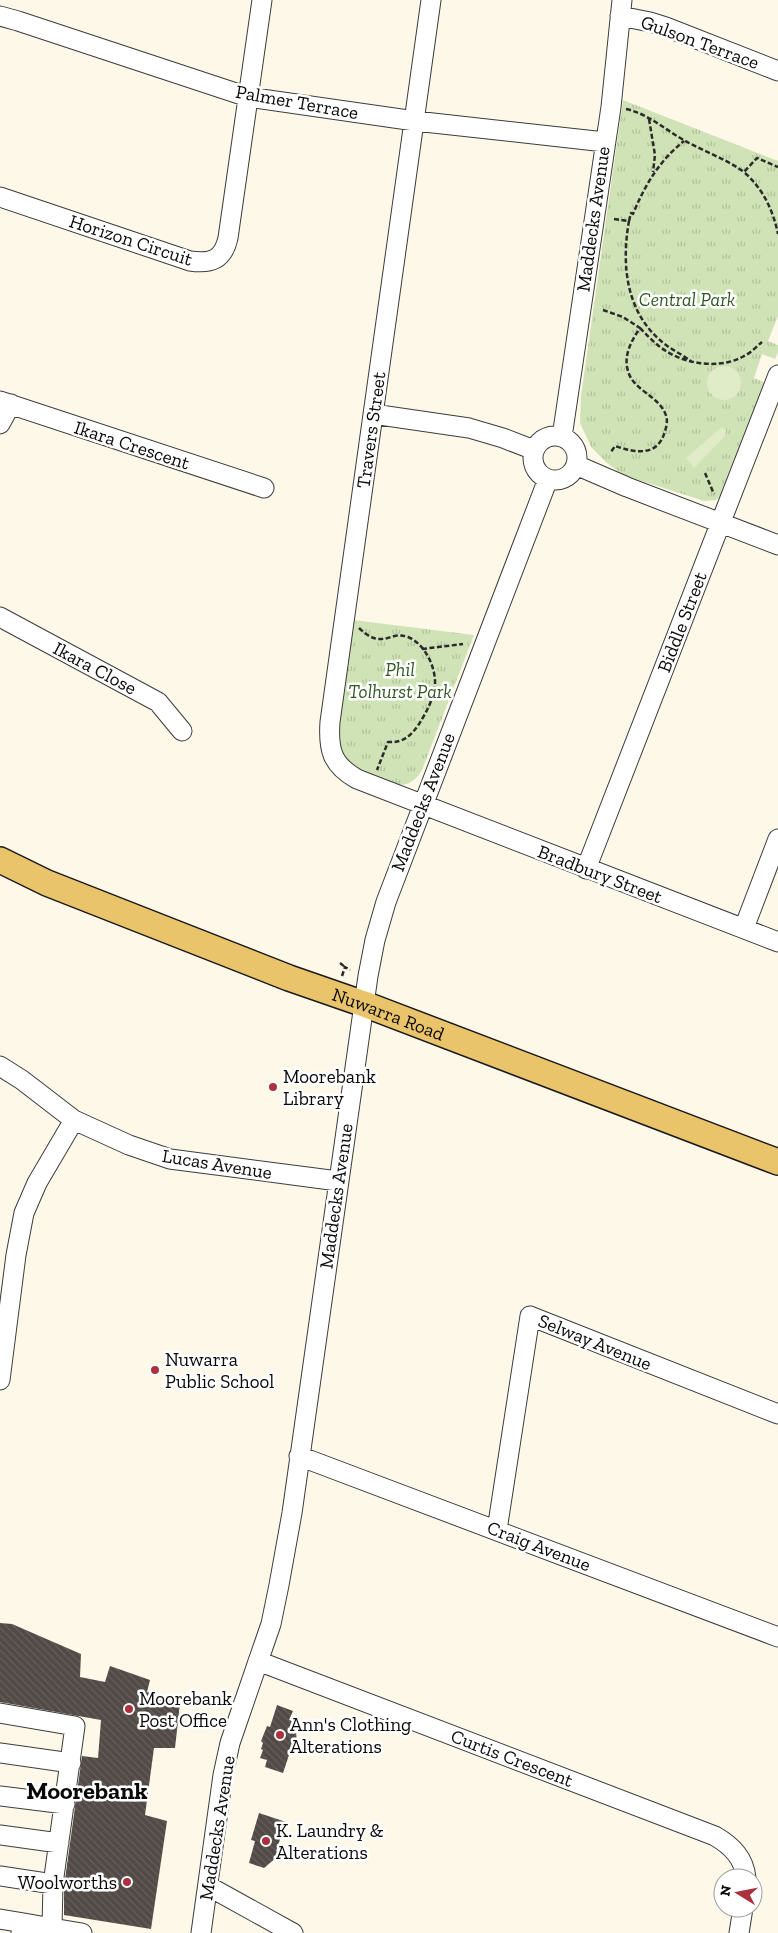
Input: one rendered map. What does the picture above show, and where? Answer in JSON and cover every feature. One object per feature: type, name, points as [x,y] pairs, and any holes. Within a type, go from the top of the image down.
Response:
[{"type":"main road","name":"Nuwarra Road","points":[[0,860],[48,883],[290,978],[364,1004],[778,1162]]},
{"type":"street","name":"Horizon Circuit","points":[[0,197],[190,261],[206,262],[213,260],[224,252],[228,238],[262,0]]},
{"type":"street","name":"Travers Street","points":[[423,805],[346,773],[337,764],[331,752],[329,739],[431,0]]},
{"type":"street","name":"Gulson Terrace","points":[[621,8],[650,22],[778,71]]},
{"type":"street","name":"Maddecks Avenue","points":[[562,437],[610,107],[621,8]]},
{"type":"street","name":"Palmer Terrace","points":[[0,16],[248,96],[414,121],[605,142]]},
{"type":"street","name":"Biddle Street","points":[[586,869],[778,375]]},
{"type":"street","points":[[0,424],[5,403]]},
{"type":"street","name":"Ikara Crescent","points":[[5,403],[264,488]]},
{"type":"street","points":[[373,414],[469,428],[534,450]]},
{"type":"street","points":[[549,436],[562,437],[568,440],[576,450],[576,465],[569,475],[563,479],[548,479],[537,470],[534,464],[534,450],[542,439],[549,436]]},
{"type":"street","points":[[576,465],[627,487],[778,545]]},
{"type":"street","name":"Maddecks Avenue","points":[[201,1933],[223,1775],[230,1743],[270,1624],[279,1585],[300,1456],[370,964],[380,920],[548,479]]},
{"type":"street","name":"Ikara Close","points":[[0,617],[158,702],[182,731]]},
{"type":"street","name":"Bradbury Street","points":[[423,805],[778,942]]},
{"type":"street","points":[[744,928],[778,839]]},
{"type":"street","name":"Lucas Avenue","points":[[0,1066],[22,1080],[74,1120],[129,1145],[170,1159],[338,1181]]},
{"type":"street","points":[[0,1380],[16,1255],[24,1213],[36,1183],[74,1120]]},
{"type":"street","name":"Selway Avenue","points":[[497,1530],[530,1316],[778,1414]]},
{"type":"street","name":"Craig Avenue","points":[[300,1456],[778,1637]]},
{"type":"street","name":"Curtis Crescent","points":[[258,1661],[715,1836],[727,1842],[738,1854],[745,1868]]},
{"type":"street","points":[[0,1713],[75,1726],[53,1884],[52,1928]]},
{"type":"street","points":[[0,1753],[71,1763]]},
{"type":"street","points":[[0,1796],[65,1804]]},
{"type":"street","points":[[0,1835],[59,1843]]},
{"type":"street","points":[[0,1876],[53,1884]]},
{"type":"street","points":[[208,1886],[293,1933]]},
{"type":"street","points":[[739,1933],[741,1918]]},
{"type":"street","points":[[0,1919],[23,1928],[52,1928],[82,1933]]},
{"type":"path","points":[[610,107],[640,112],[684,140],[732,163],[744,172],[760,188],[768,201],[776,221],[778,234]]},
{"type":"path","points":[[649,117],[654,140],[653,174]]},
{"type":"path","points":[[684,140],[653,174],[642,191],[633,214],[631,213],[625,252],[625,269],[629,291],[641,318],[649,329],[665,344],[692,362]]},
{"type":"path","points":[[744,172],[756,158],[778,167]]},
{"type":"path","points":[[614,219],[629,221]]},
{"type":"path","points":[[603,310],[623,317],[640,328],[665,351],[678,358],[692,362],[715,363],[732,361],[744,356],[762,342]]},
{"type":"path","points":[[611,452],[615,446],[639,452],[652,449],[663,440],[668,425],[661,405],[632,381],[628,370],[627,359],[631,341],[640,328]]},
{"type":"path","points":[[705,473],[714,494]]},
{"type":"path","points":[[358,626],[376,639],[384,640],[398,636],[407,637],[415,641],[430,660],[435,685],[429,705],[414,732],[396,743],[388,742],[380,763]]},
{"type":"path","points":[[422,649],[463,644]]},
{"type":"path","points":[[340,963],[350,970]]},
{"type":"path","points":[[342,976],[345,967]]},
{"type":"green space","name":"Central Park","points":[[623,100],[778,161],[778,316],[768,341],[778,345],[778,352],[775,359],[762,354],[754,378],[766,383],[726,492],[716,500],[704,501],[623,475],[607,463],[591,447],[580,423],[581,396]]},
{"type":"green space","points":[[724,366],[731,367],[736,371],[740,376],[740,390],[736,395],[731,399],[724,400],[717,399],[712,395],[708,390],[707,383],[708,376],[712,371],[717,367]]},
{"type":"green space","points":[[722,427],[726,430],[725,436],[694,468],[686,458]]},
{"type":"green space","name":"Phil Tolhurst Park","points":[[353,620],[474,635],[422,770],[412,782],[407,784],[387,783],[366,773],[347,759],[340,746],[338,736],[339,725]]},
{"type":"building","points":[[0,1623],[12,1624],[81,1654],[80,1677],[105,1682],[110,1666],[150,1680],[147,1692],[180,1703],[175,1748],[154,1748],[145,1815],[167,1821],[151,1929],[64,1915],[64,1887],[82,1756],[98,1758],[101,1720],[0,1702]]},
{"type":"building","name":"Ann's Clothing Alterations","points":[[277,1705],[293,1711],[289,1720],[295,1722],[297,1742],[295,1750],[291,1749],[283,1773],[265,1767],[267,1760],[260,1758],[263,1750],[261,1749],[263,1743],[261,1741],[267,1726],[270,1727]]},
{"type":"building","name":"K. Laundry & Alterations","points":[[259,1813],[286,1822],[276,1851],[283,1852],[264,1868],[249,1863],[255,1841],[251,1840]]},
{"type":"place","name":"Moorebank Library","points":[[273,1087]]},
{"type":"place","name":"Nuwarra Public School","points":[[155,1370]]},
{"type":"place","name":"Moorebank Post Office","points":[[129,1709]]},
{"type":"place","name":"Ann's Clothing Alterations","points":[[280,1735]]},
{"type":"place","name":"K. Laundry & Alterations","points":[[266,1841]]},
{"type":"place","name":"Woolworths","points":[[127,1882]]},
{"type":"district","name":"Moorebank","points":[[87,1790]]}]
